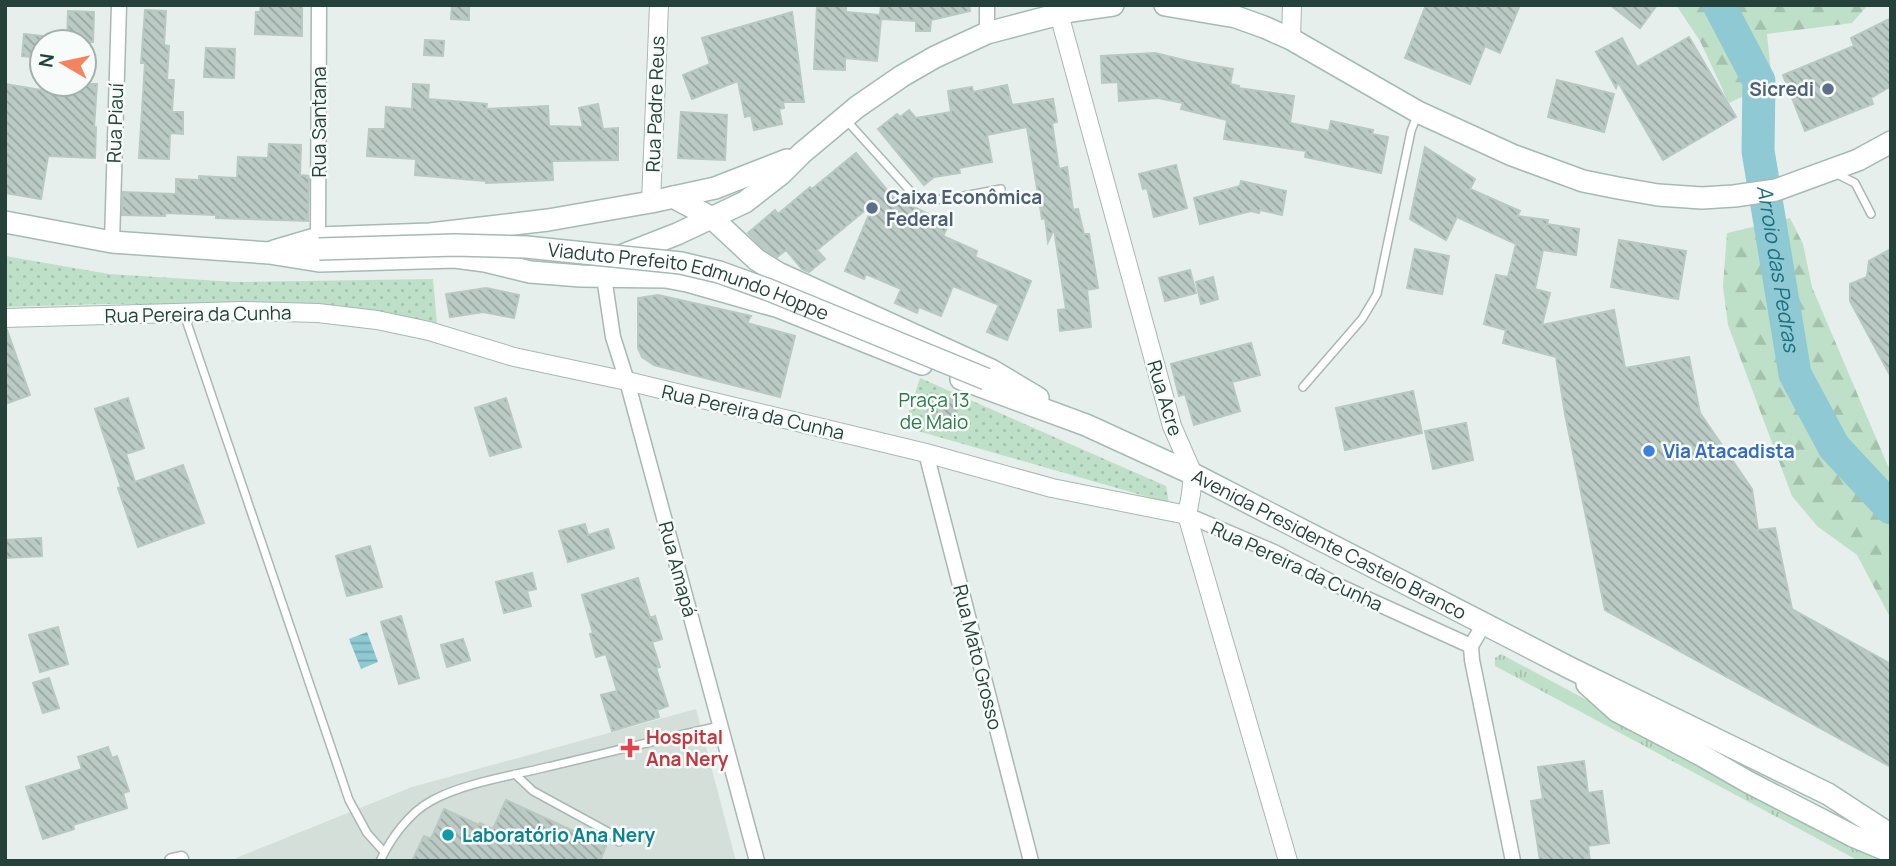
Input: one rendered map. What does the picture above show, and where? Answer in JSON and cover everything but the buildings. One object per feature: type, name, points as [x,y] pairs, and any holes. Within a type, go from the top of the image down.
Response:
[{"type":"main road","points":[[565,275],[635,251],[745,202],[844,118],[902,76],[935,57],[987,33],[1059,14],[1114,5]]},
{"type":"main road","points":[[1165,5],[1236,17],[1291,39],[1418,112],[1512,155],[1583,181],[1679,197],[1734,196],[1776,190],[1857,160],[1891,142]]},
{"type":"main road","points":[[319,244],[548,220],[651,202],[715,188],[802,153]]},
{"type":"main road","name":"Avenida Presidente Castelo Branco","points":[[673,197],[712,218],[757,260],[778,273],[991,370],[1086,425]]},
{"type":"main road","points":[[687,281],[717,281],[727,271],[737,218],[745,202]]},
{"type":"main road","points":[[530,272],[528,254],[531,241],[540,225],[548,220]]},
{"type":"main road","points":[[5,222],[111,242],[269,253]]},
{"type":"main road","name":"Viaduto Prefeito Edmundo Hoppe","points":[[269,253],[319,244],[455,245],[526,247],[681,263],[719,272],[782,295],[986,379],[1086,425]]},
{"type":"main road","name":"Avenida Presidente Castelo Branco","points":[[269,253],[319,261],[455,257],[530,272],[666,278],[687,281],[779,307],[983,388],[1086,425],[1192,474],[1570,668],[1828,794],[1891,835]]},
{"type":"main road","name":"Avenida Presidente Castelo Branco","points":[[1570,668],[1617,711],[1748,782],[1853,836],[1891,852]]},
{"type":"main road","points":[[1701,755],[1740,768],[1805,800],[1819,800],[1828,794]]},
{"type":"street","name":"Rua Piauí","points":[[111,242],[119,5]]},
{"type":"street","name":"Rua Santana","points":[[319,5],[319,244]]},
{"type":"street","name":"Rua Padre Reus","points":[[651,202],[659,5]]},
{"type":"street","points":[[987,5],[987,33]]},
{"type":"street","points":[[1291,39],[1292,5]]},
{"type":"street","name":"Rua Acre","points":[[1059,14],[1171,426],[1192,474],[1187,515],[1288,861]]},
{"type":"street","name":"Rua Amapá","points":[[604,277],[613,337],[757,861]]},
{"type":"street","name":"Rua Pereira da Cunha","points":[[5,318],[242,311],[318,313],[377,320],[429,331],[514,357],[926,453],[1052,488],[1187,515],[1273,552],[1341,587],[1471,646]]},
{"type":"street","name":"Rua Mato Grosso","points":[[926,453],[1031,861]]},
{"type":"street","points":[[1485,624],[1471,646],[1472,660],[1513,861]]},
{"type":"lane","points":[[1303,387],[1362,319],[1377,294],[1410,131],[1418,112]]},
{"type":"lane","points":[[844,118],[912,193],[929,200],[1001,189]]},
{"type":"lane","points":[[1830,170],[1855,183],[1871,214]]},
{"type":"lane","points":[[184,313],[349,800],[367,832],[384,852]]},
{"type":"lane","points":[[380,861],[412,814],[450,791],[721,726]]},
{"type":"lane","points":[[515,774],[533,791],[610,833],[619,842]]},
{"type":"shaded area","name":"Hospital Ana Nery","points":[[696,709],[736,861],[236,861],[236,858],[412,787]]},
{"type":"green space","points":[[1676,5],[1868,5],[1852,23],[1767,34],[1772,83],[1729,103],[1700,41]]},
{"type":"green space","points":[[1790,218],[1803,244],[1812,287],[1891,470],[1891,619],[1857,555],[1817,526],[1792,496],[1728,325],[1723,286],[1727,233]]},
{"type":"green space","points":[[5,256],[109,274],[236,282],[433,279],[437,324],[335,305],[105,304],[5,307]]},
{"type":"green space","name":"Praça 13 de Maio","points":[[920,378],[1166,486],[1169,503],[904,427]]},
{"type":"green space","points":[[1501,654],[1886,861],[1859,861],[1495,666],[1495,658]]},
{"type":"water","points":[[367,632],[378,662],[361,669],[349,639]]},
{"type":"waterway","name":"Arroio das Pedras","points":[[1719,5],[1759,81],[1758,151],[1795,374],[1834,447],[1891,508]]},
{"type":"place","name":"Sicredi","points":[[1828,89]]},
{"type":"place","name":"Caixa Econômica Federal","points":[[872,208]]},
{"type":"place","name":"Via Atacadista","points":[[1649,451]]},
{"type":"place","name":"Hospital Ana Nery","points":[[630,748]]},
{"type":"place","name":"Laboratório Ana Nery","points":[[448,835]]}]
